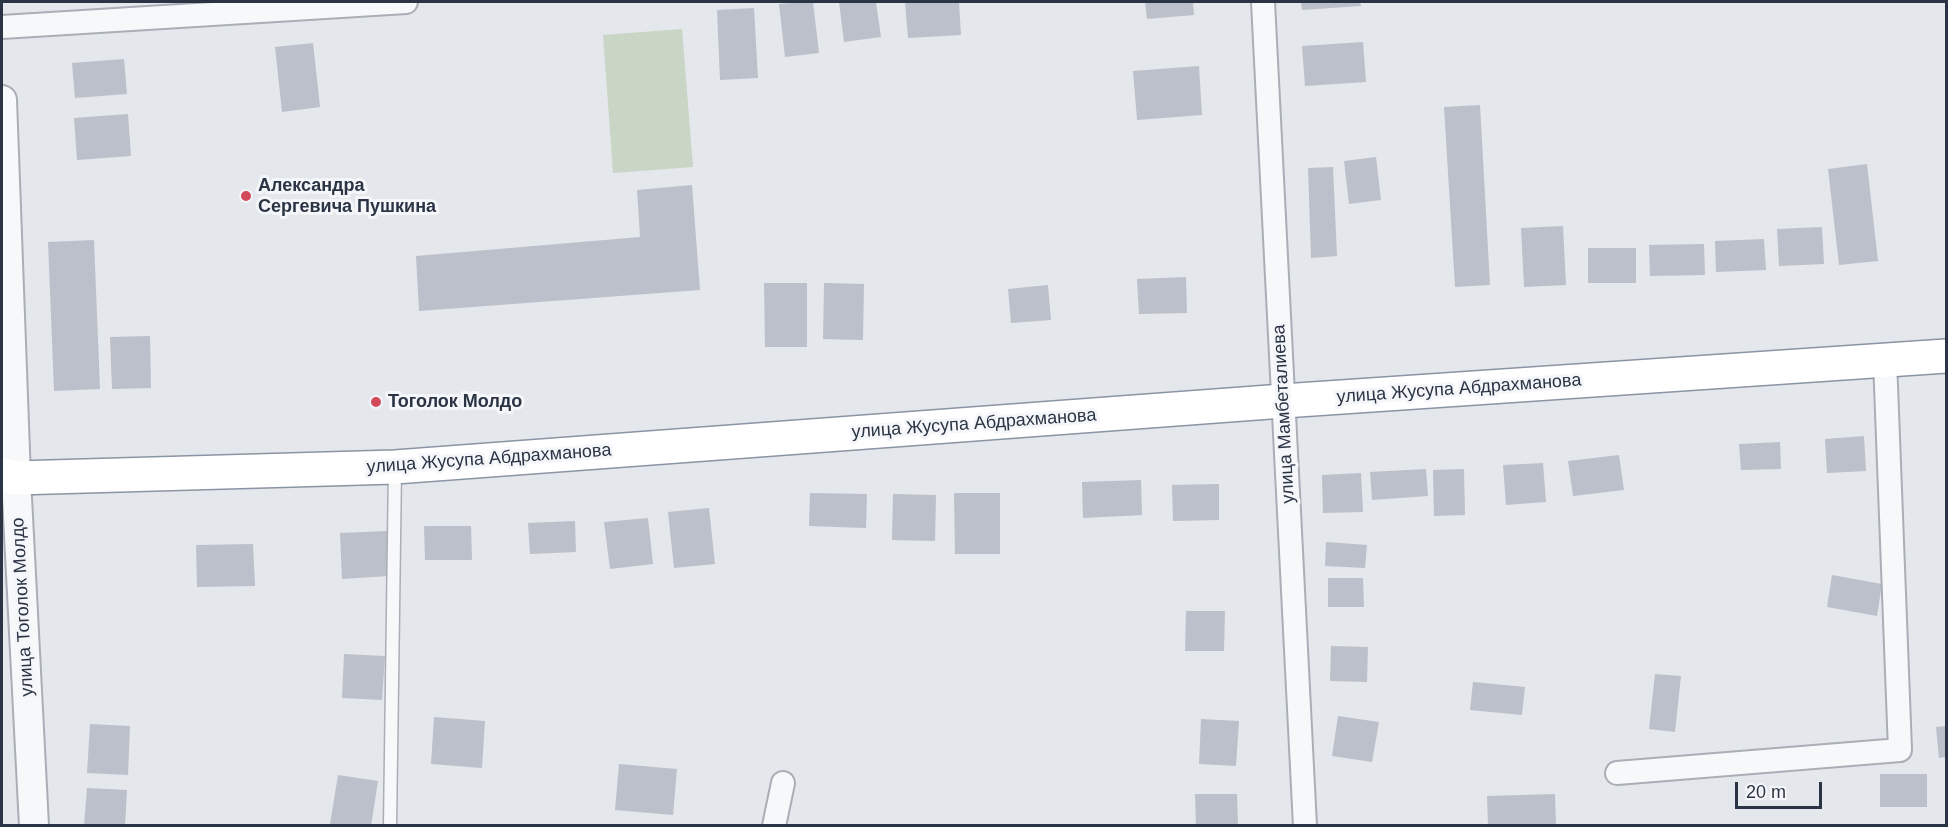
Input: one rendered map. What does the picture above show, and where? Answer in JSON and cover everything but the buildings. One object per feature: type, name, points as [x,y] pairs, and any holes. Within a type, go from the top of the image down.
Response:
[{"type":"highway","name":"улица Жусупа Абдрахманова","points":[[9,477],[395,467],[1283,401],[1947,356]]},
{"type":"street","points":[[2,27],[406,2]]},
{"type":"street","name":"улица Мамбеталиева","points":[[1263,2],[1305,825]]},
{"type":"street","name":"улица Тоголок Молдо","points":[[2,100],[9,477],[34,825]]},
{"type":"street","points":[[1617,772],[1900,750],[1885,360]]},
{"type":"street","points":[[774,825],[783,783]]},
{"type":"lane","points":[[390,825],[395,467]]},
{"type":"green space","points":[[682,29],[693,167],[613,173],[603,35]]},
{"type":"place","name":"Александра Сергевича Пушкина","points":[[246,196]]},
{"type":"place","name":"Тоголок Молдо","points":[[376,402]]}]
